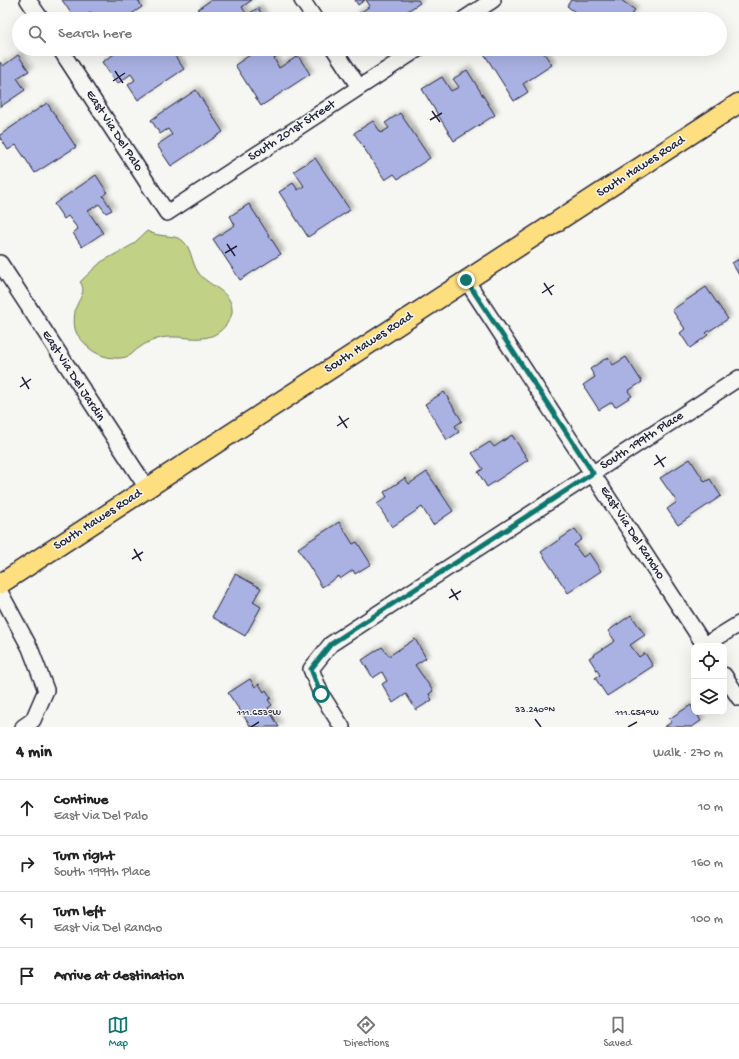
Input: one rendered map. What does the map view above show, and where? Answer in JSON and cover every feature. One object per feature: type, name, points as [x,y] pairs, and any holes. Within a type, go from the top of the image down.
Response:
[{"type":"main road","name":"South Hawes Road","points":[[0,584],[739,103]]},
{"type":"street","points":[[28,0],[36,12]]},
{"type":"street","points":[[302,0],[310,12]]},
{"type":"street","points":[[475,12],[493,0]]},
{"type":"street","name":"East Via Del Palo","points":[[65,56],[167,213]]},
{"type":"street","points":[[339,56],[359,87]]},
{"type":"street","name":"South 201st Street","points":[[167,213],[407,56]]},
{"type":"street","name":"East Via Del Jardin","points":[[0,263],[147,488]]},
{"type":"street","name":"East Via Del Rancho","points":[[466,280],[703,643]]},
{"type":"street","name":"South 199th Place","points":[[342,727],[321,694],[311,669],[331,644],[739,378]]},
{"type":"street","points":[[0,592],[30,648],[46,690],[33,720],[23,727]]},
{"type":"street","points":[[710,643],[739,624]]},
{"type":"street","points":[[727,679],[739,698]]},
{"type":"green space","points":[[147,231],[156,235],[178,238],[185,243],[190,251],[198,272],[202,277],[228,297],[232,309],[231,315],[226,325],[219,332],[211,336],[204,338],[161,338],[146,343],[130,355],[124,357],[114,358],[103,356],[89,348],[77,334],[75,328],[75,310],[83,292],[80,282],[101,262],[132,245]]},
{"type":"building","points":[[62,0],[138,0],[142,7],[134,12],[70,12]]},
{"type":"building","points":[[211,0],[252,0],[242,7],[245,12],[200,12],[198,9]]},
{"type":"building","points":[[355,0],[365,0],[358,5]]},
{"type":"building","points":[[366,0],[418,0],[420,3],[406,12],[361,12],[370,6]]},
{"type":"building","points":[[571,0],[621,0],[635,10],[633,12],[575,12],[567,6]]},
{"type":"building","points":[[258,8],[261,12],[252,12]]},
{"type":"building","points":[[19,56],[29,71],[17,78],[25,90],[0,107],[0,62],[3,66]]},
{"type":"building","points":[[111,56],[175,56],[184,69],[138,100],[128,85],[135,80],[131,74],[117,84],[102,62]]},
{"type":"building","points":[[248,56],[277,56],[274,58],[279,68],[298,56],[310,74],[261,106],[235,65]]},
{"type":"building","points":[[486,56],[546,56],[552,65],[523,84],[528,92],[514,101]]},
{"type":"building","points":[[467,70],[495,115],[454,141],[422,89],[442,77],[451,91],[459,87],[453,79]]},
{"type":"building","points":[[196,90],[223,132],[171,166],[157,145],[172,135],[168,129],[160,134],[151,120]]},
{"type":"building","points":[[47,103],[76,147],[35,173],[16,145],[8,150],[0,135]]},
{"type":"building","points":[[400,113],[430,158],[398,179],[394,174],[385,180],[354,133],[373,121],[381,133],[389,128],[385,123]]},
{"type":"building","points":[[315,158],[350,210],[308,237],[279,192],[293,183],[298,190],[304,186],[294,171]]},
{"type":"building","points":[[96,175],[107,192],[103,196],[112,210],[106,213],[99,204],[88,211],[103,233],[82,247],[73,233],[78,229],[68,216],[64,219],[54,204]]},
{"type":"building","points":[[249,204],[281,254],[240,280],[213,239],[235,225],[230,216]]},
{"type":"building","points":[[739,259],[739,275],[732,263]]},
{"type":"building","points":[[706,287],[728,319],[706,333],[708,335],[690,348],[680,333],[685,329],[672,310]]},
{"type":"building","points":[[608,357],[613,365],[626,357],[642,382],[628,391],[632,396],[615,407],[612,402],[599,410],[583,385],[595,377],[590,369]]},
{"type":"building","points":[[444,392],[462,421],[455,426],[459,432],[447,440],[425,404]]},
{"type":"building","points":[[512,435],[528,460],[487,487],[478,472],[483,469],[472,453],[490,442],[494,447]]},
{"type":"building","points":[[690,459],[705,482],[710,479],[721,496],[678,525],[667,509],[677,502],[660,478]]},
{"type":"building","points":[[427,472],[453,511],[433,525],[422,507],[392,527],[377,504],[387,497],[384,492],[405,478],[409,484]]},
{"type":"building","points":[[339,522],[353,544],[357,542],[371,564],[355,574],[353,570],[340,579],[339,576],[322,587],[298,548]]},
{"type":"building","points":[[575,529],[582,539],[574,545],[583,557],[589,553],[601,571],[568,593],[541,552]]},
{"type":"building","points":[[235,574],[261,588],[253,602],[261,607],[245,636],[212,617]]},
{"type":"building","points":[[631,615],[645,635],[630,645],[639,657],[645,653],[653,666],[607,696],[595,678],[600,675],[589,658],[615,641],[608,631]]},
{"type":"building","points":[[415,639],[426,658],[415,665],[433,691],[429,694],[432,700],[416,710],[406,694],[393,703],[382,684],[387,681],[382,672],[373,678],[362,660],[382,647],[389,656]]},
{"type":"building","points":[[250,679],[255,687],[259,684],[264,692],[266,690],[271,698],[268,700],[272,705],[268,708],[279,727],[251,727],[228,693]]},
{"type":"building","points":[[691,705],[691,715],[698,715],[701,721],[692,727],[664,727],[672,722],[669,719]]},
{"type":"route","points":[[321,694],[311,669],[331,644],[593,473],[466,280]]}]
